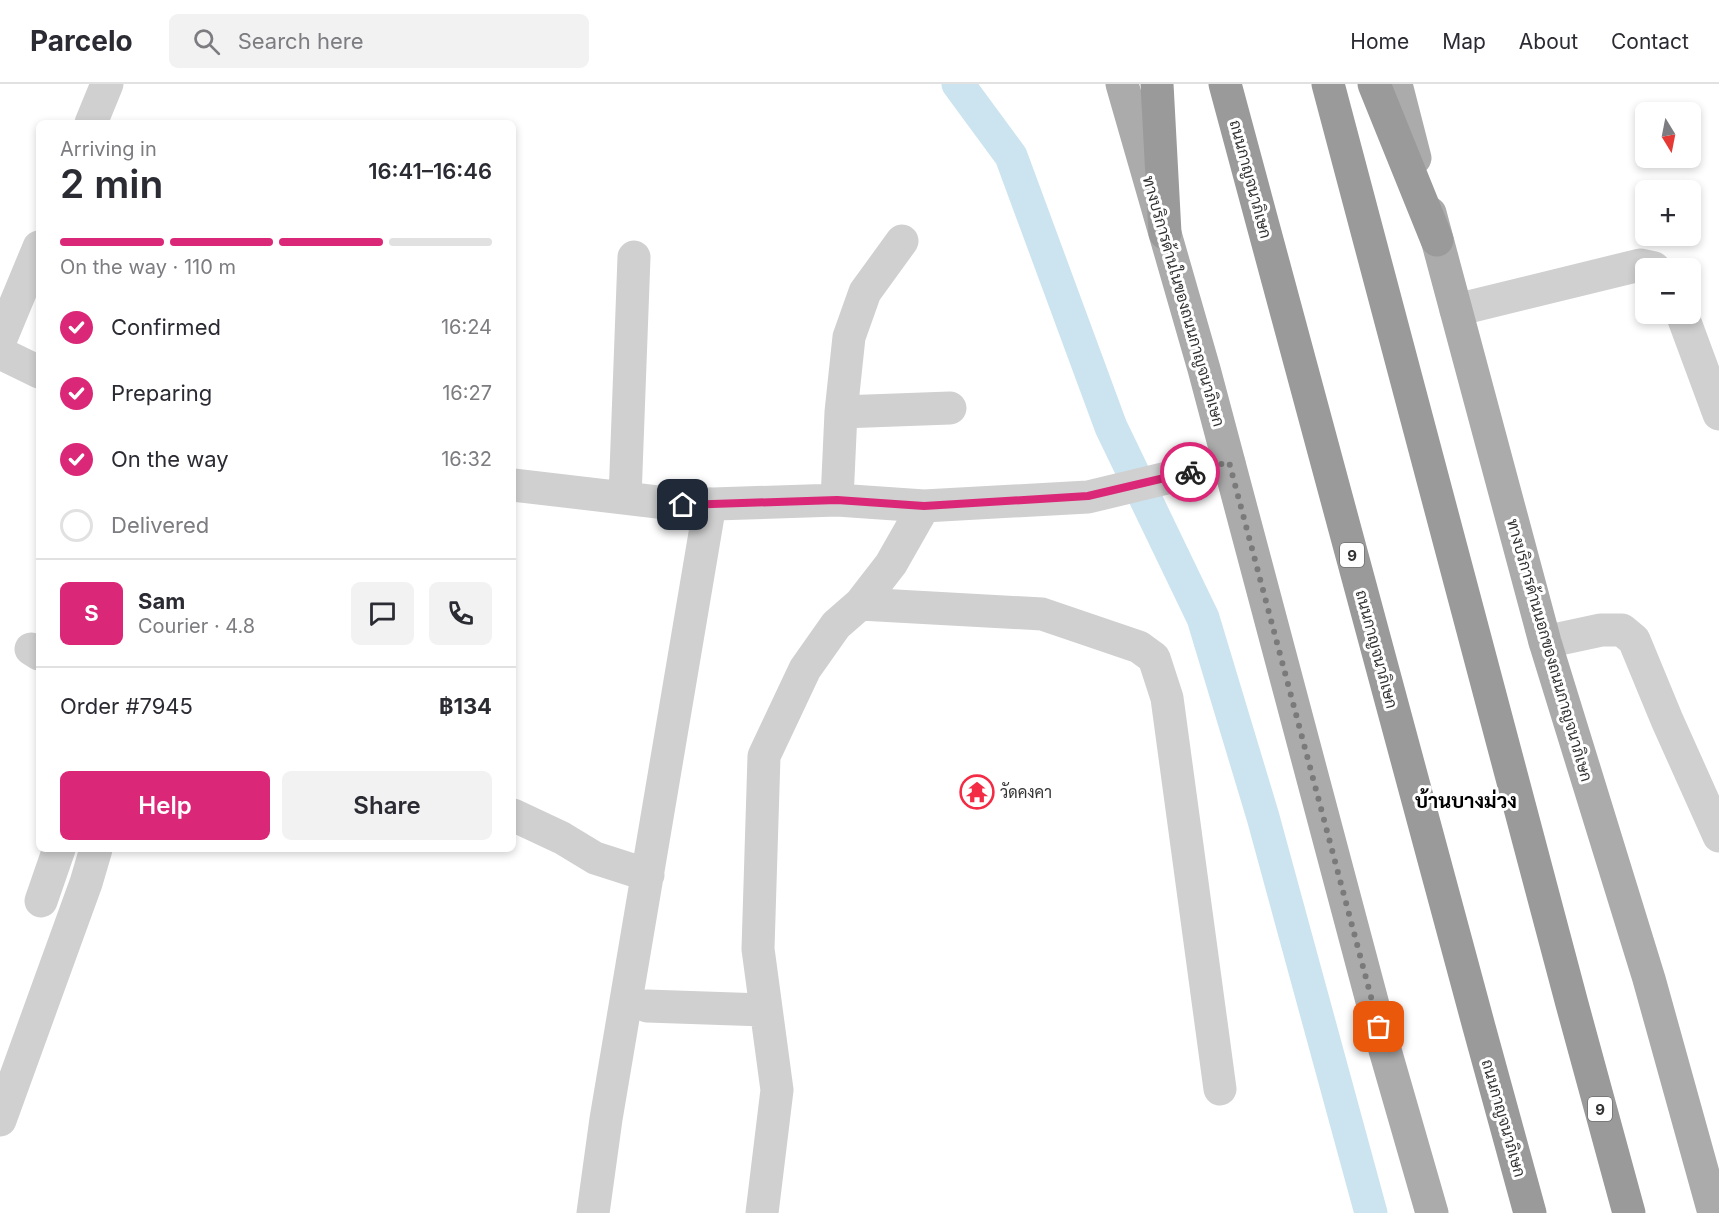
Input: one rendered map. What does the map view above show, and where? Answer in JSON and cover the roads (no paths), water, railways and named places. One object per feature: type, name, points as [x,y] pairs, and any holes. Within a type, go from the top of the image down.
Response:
[{"type":"highway","points":[[1157,84],[1165,233]]},
{"type":"highway","name":"ถนนกาญจนาภิเษก","points":[[1225,84],[1530,1213]]},
{"type":"highway","name":"9","points":[[1328,84],[1629,1213]]},
{"type":"highway","points":[[1374,84],[1437,240]]},
{"type":"main road","name":"ทางบริการด้านในของถนนกาญจนาภิเษก","points":[[1122,84],[1229,462],[1385,1050],[1432,1213]]},
{"type":"main road","name":"ทางบริการด้านนอกของถนนกาญจนาภิเษก","points":[[1396,84],[1545,642],[1648,979],[1714,1213]]},
{"type":"street","points":[[92,120],[107,84]]},
{"type":"street","points":[[837,500],[841,412],[849,337],[865,292],[902,242]]},
{"type":"street","points":[[0,341],[36,254]]},
{"type":"street","points":[[625,498],[634,257]]},
{"type":"street","points":[[1456,310],[1635,266]]},
{"type":"street","points":[[1686,324],[1719,414]]},
{"type":"street","points":[[0,353],[36,371]]},
{"type":"street","points":[[841,412],[950,408]]},
{"type":"street","points":[[516,485],[683,505],[837,500],[924,506],[1088,496],[1229,462]]},
{"type":"street","points":[[593,1213],[606,1119],[710,504]]},
{"type":"street","points":[[762,1213],[777,1090],[758,950],[764,756],[806,669],[836,625],[860,604],[891,564],[924,506]]},
{"type":"street","points":[[860,604],[1042,614],[1139,647],[1154,658],[1167,698],[1220,1089]]},
{"type":"street","points":[[1545,642],[1601,630],[1622,630],[1634,640],[1719,836]]},
{"type":"street","points":[[516,816],[562,838],[595,858],[648,875]]},
{"type":"street","points":[[41,901],[58,852]]},
{"type":"street","points":[[0,1120],[95,852]]},
{"type":"street","points":[[647,1006],[766,1010]]},
{"type":"waterway","points":[[958,84],[1011,156],[1111,427],[1203,618],[1263,817],[1371,1213]]},
{"type":"place","name":"วัดคงคา","points":[[977,792]]},
{"type":"district","name":"บ้านบางม่วง","points":[[1466,801]]}]
